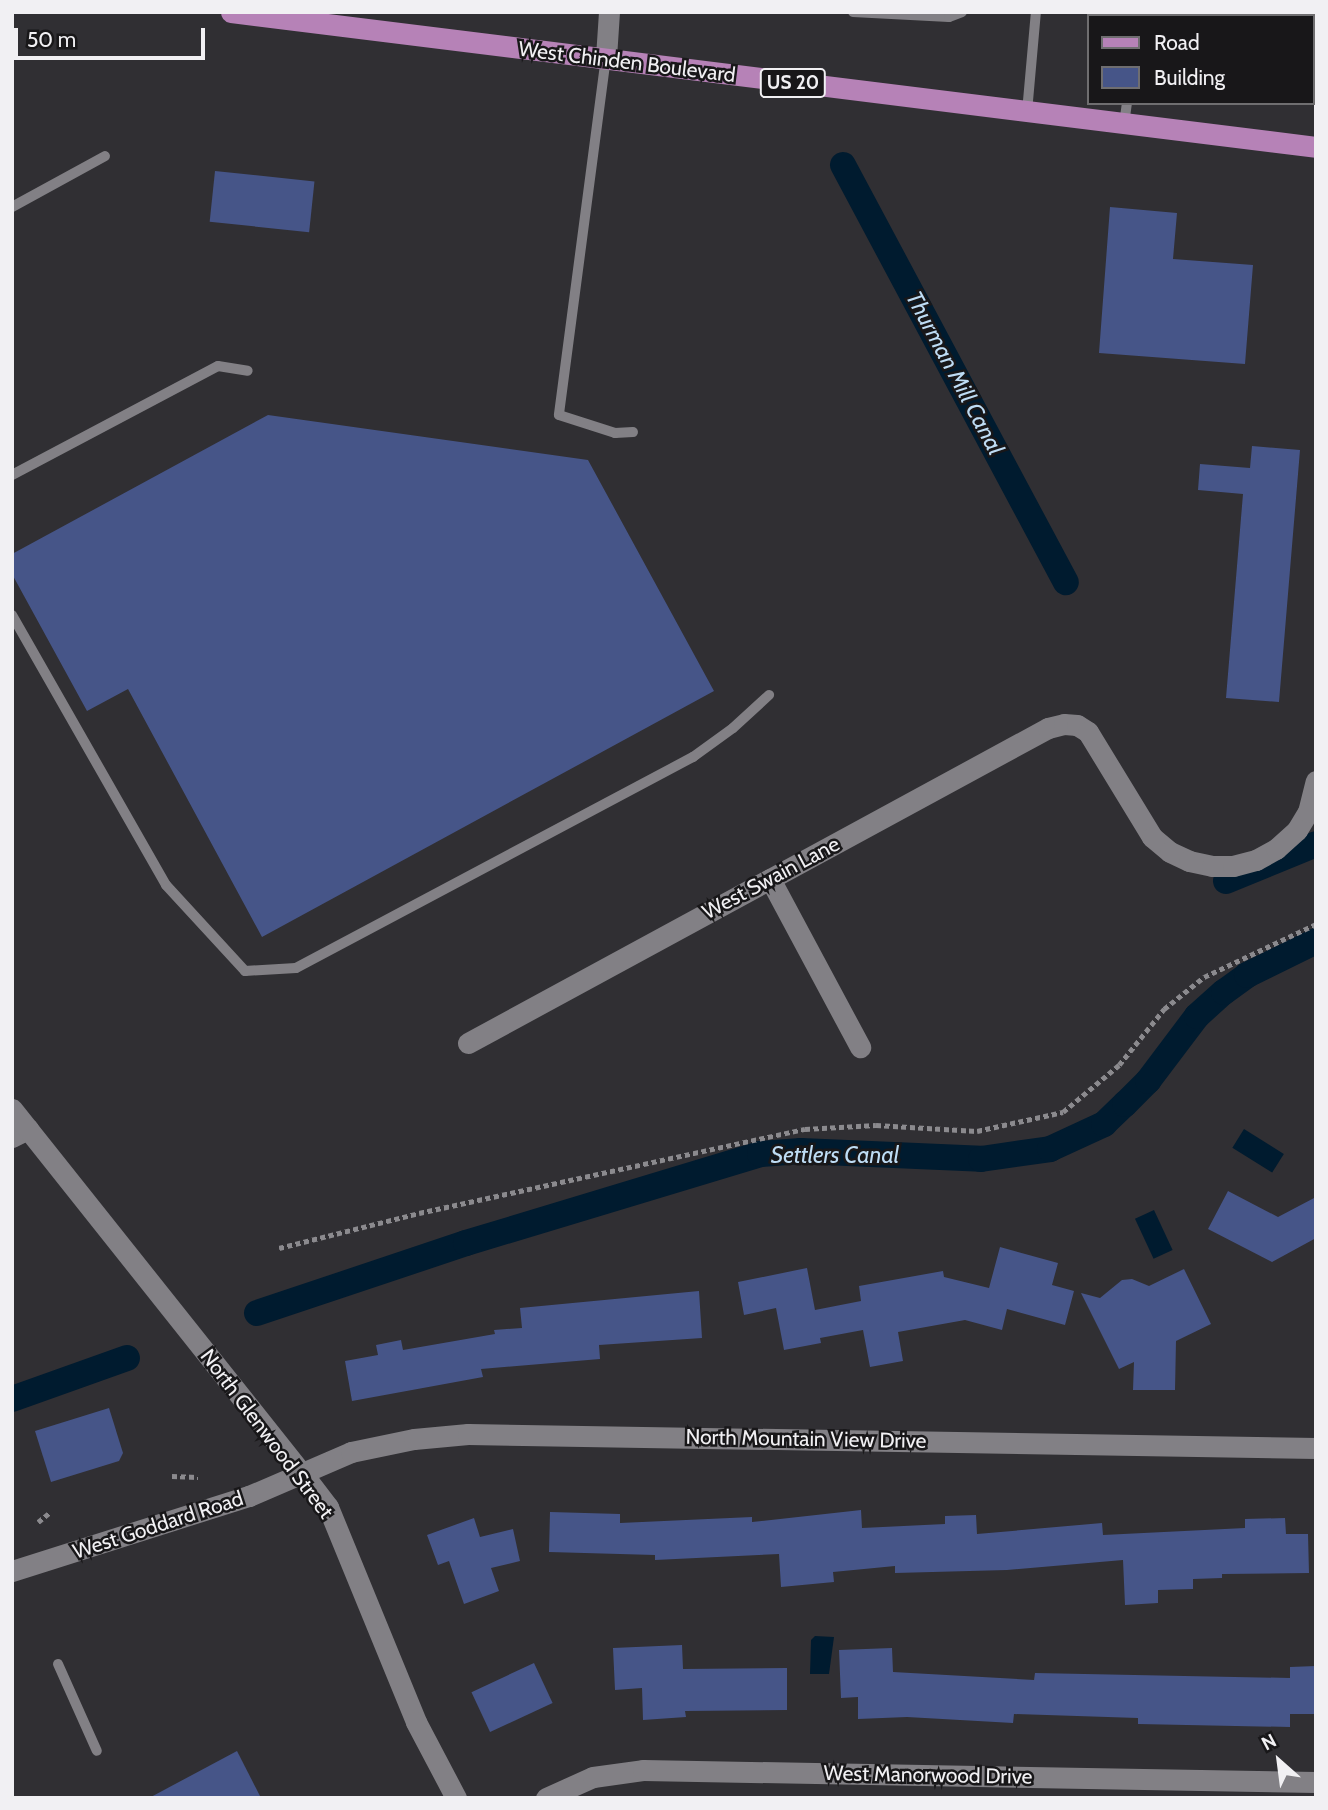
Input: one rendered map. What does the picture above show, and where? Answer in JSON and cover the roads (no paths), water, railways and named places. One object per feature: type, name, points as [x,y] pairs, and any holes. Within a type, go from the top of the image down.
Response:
[{"type":"main road","name":"West Chinden Boulevard","points":[[231,12],[1027,112],[1126,113],[1316,147]]},
{"type":"street","points":[[606,57],[609,12]]},
{"type":"street","name":"West Swain Lane","points":[[468,1042],[1048,728],[1063,724],[1077,725],[1097,742],[1152,837],[1189,862],[1233,866],[1256,860],[1276,849],[1297,830],[1308,812],[1315,786]]},
{"type":"street","points":[[769,879],[860,1047]]},
{"type":"street","name":"North Glenwood Street","points":[[12,1109],[20,1133],[153,1286],[328,1507],[416,1722],[456,1798]]},
{"type":"street","name":"North Mountain View Drive","points":[[302,1473],[351,1452],[414,1439],[468,1434],[1316,1448]]},
{"type":"street","name":"West Goddard Road","points":[[12,1571],[249,1496],[302,1473]]},
{"type":"street","name":"West Manorwood Drive","points":[[545,1798],[593,1777],[643,1770],[1316,1782]]},
{"type":"lane","points":[[853,12],[948,17],[962,12]]},
{"type":"lane","points":[[1027,112],[1037,12]]},
{"type":"lane","points":[[606,57],[559,415],[615,433],[633,432]]},
{"type":"lane","points":[[12,207],[105,156]]},
{"type":"lane","points":[[12,475],[218,366],[248,371]]},
{"type":"lane","points":[[12,615],[166,885],[245,971],[296,968],[692,757],[733,728],[769,695]]},
{"type":"lane","points":[[58,1664],[97,1751]]},
{"type":"water","points":[[1244,1129],[1284,1154],[1272,1173],[1232,1148]]},
{"type":"water","points":[[1154,1210],[1173,1250],[1154,1259],[1135,1219]]},
{"type":"water","points":[[815,1636],[834,1637],[829,1674],[810,1674],[811,1640]]},
{"type":"waterway","name":"Thurman Mill Canal","points":[[843,165],[1066,582]]},
{"type":"waterway","name":"Thurman Mill Canal","points":[[1226,881],[1316,844]]},
{"type":"waterway","name":"Settlers Canal","points":[[257,1313],[466,1243],[760,1154],[801,1151],[981,1159],[1050,1149],[1104,1124],[1148,1081],[1197,1016],[1224,992],[1247,975],[1316,941]]},
{"type":"waterway","name":"Settlers Canal","points":[[12,1399],[127,1358]]}]
